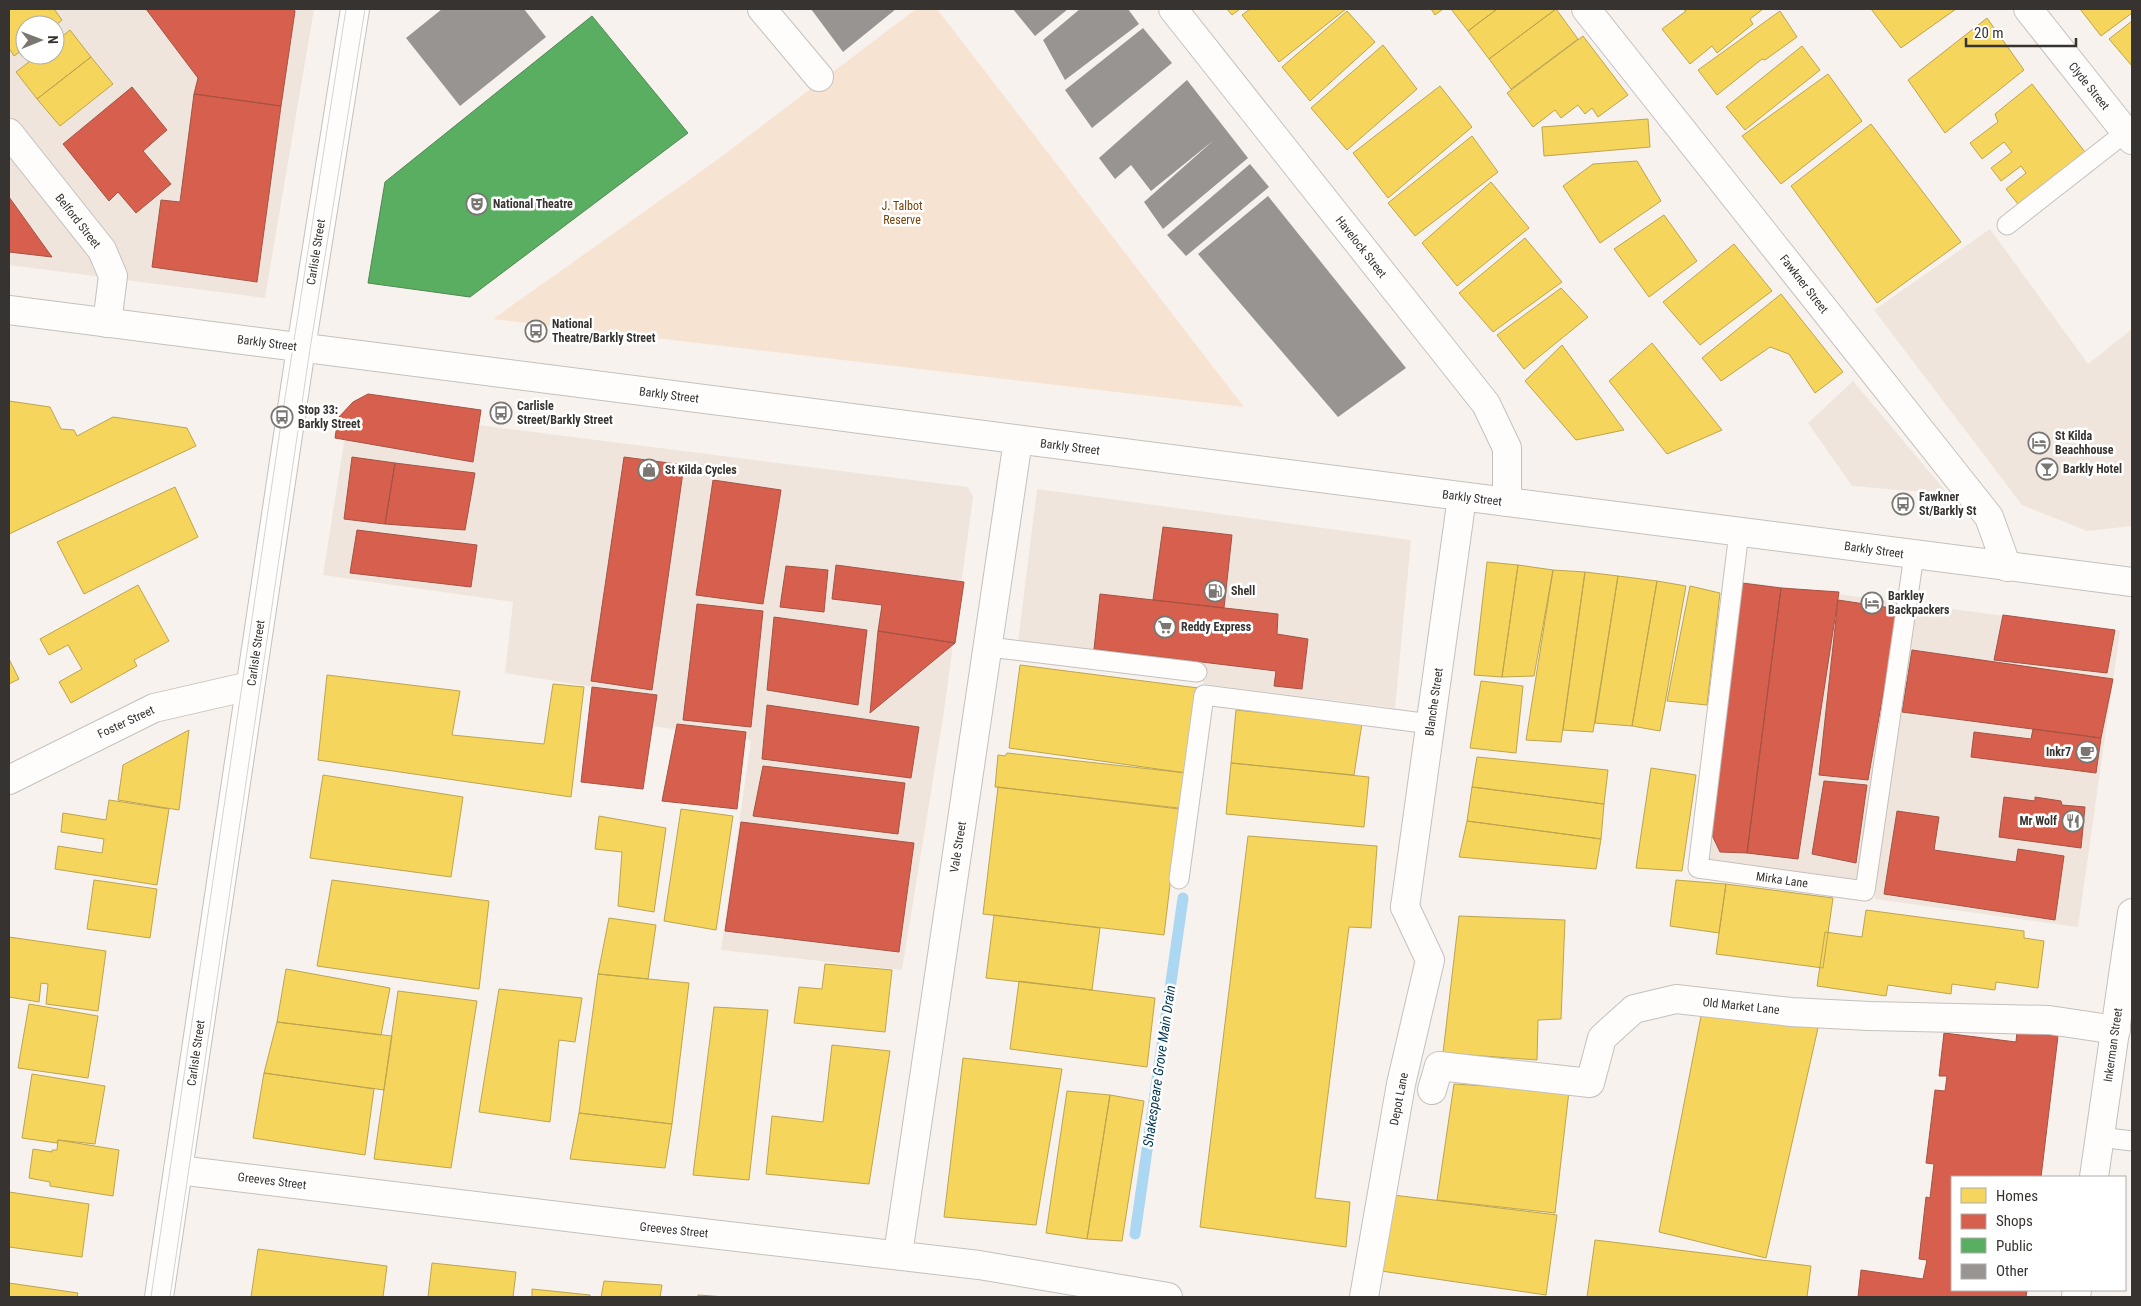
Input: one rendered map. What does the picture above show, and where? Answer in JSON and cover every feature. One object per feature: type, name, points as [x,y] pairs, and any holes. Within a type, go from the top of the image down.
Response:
[{"type":"street","points":[[762,9],[819,77]]},
{"type":"street","name":"Havelock Street","points":[[1173,9],[1486,404],[1507,448],[1507,502]]},
{"type":"street","name":"Fawkner Street","points":[[1586,9],[1989,517],[2007,567]]},
{"type":"street","name":"Clyde Street","points":[[2028,9],[2129,136]]},
{"type":"street","name":"Carlisle Street","points":[[159,1297],[351,12]]},
{"type":"street","name":"Belford Street","points":[[9,133],[102,250],[112,276],[107,323]]},
{"type":"street","name":"Barkly Street","points":[[9,310],[2132,582]]},
{"type":"street","name":"Vale Street","points":[[898,1254],[1018,440]]},
{"type":"street","name":"Blanche Street","points":[[1405,907],[1462,497]]},
{"type":"street","name":"Foster Street","points":[[9,780],[154,708],[241,688],[250,688]]},
{"type":"street","name":"Depot Lane","points":[[1364,1297],[1401,1084],[1430,960],[1405,907]]},
{"type":"street","name":"Inkerman Street","points":[[2094,1176],[2132,913]]},
{"type":"street","name":"Old Market Lane","points":[[1432,1090],[1440,1066],[1590,1083],[1602,1038],[1634,1009],[1676,999],[1791,1012],[1840,1015],[2049,1020],[2116,1030]]},
{"type":"street","name":"Greeves Street","points":[[178,1170],[617,1224],[898,1254],[978,1265],[1168,1297]]},
{"type":"lane","points":[[2008,225],[2129,136]]},
{"type":"lane","name":"Mirka Lane","points":[[1740,532],[1698,868],[1865,891],[1914,555]]},
{"type":"lane","points":[[988,647],[1197,672]]},
{"type":"lane","points":[[1179,879],[1204,695],[1431,724]]},
{"type":"lane","points":[[2100,1137],[2132,1142]]},
{"type":"shaded area","points":[[9,9],[314,9],[265,298],[9,265]]},
{"type":"shaded area","points":[[1990,229],[2088,364],[2132,329],[2132,526],[2087,531],[2022,505],[1874,310]]},
{"type":"shaded area","points":[[1853,381],[1948,494],[1852,486],[1808,423]]},
{"type":"shaded area","points":[[359,410],[968,487],[973,497],[943,718],[902,970],[721,950],[751,740],[652,726],[656,697],[505,673],[513,602],[323,575],[348,417]]},
{"type":"shaded area","name":"Shell","points":[[1037,489],[1411,540],[1395,708],[1203,684],[1205,665],[1018,642]]},
{"type":"shaded area","points":[[1746,582],[2120,631],[2078,927],[1875,899],[1877,882],[1708,860]]},
{"type":"green space","name":"J. Talbot Reserve","points":[[916,9],[937,9],[1244,407],[493,319],[717,160]]},
{"type":"building: Homes","points":[[9,9],[54,9],[58,15],[15,15],[14,56],[9,48]]},
{"type":"building: Homes","points":[[1227,9],[1240,9],[1232,15]]},
{"type":"building: Homes","points":[[1250,9],[1346,9],[1279,62],[1242,15]]},
{"type":"building: Homes","points":[[1431,9],[1443,9],[1435,15]]},
{"type":"building: Homes","points":[[1451,9],[1497,9],[1468,31]]},
{"type":"building: Homes","points":[[1497,9],[1556,9],[1489,59],[1468,31]]},
{"type":"building: Homes","points":[[1556,9],[1578,39],[1511,89],[1489,59]]},
{"type":"building: Homes","points":[[1683,9],[1763,9],[1750,19],[1753,24],[1717,53],[1712,46],[1690,64],[1662,29],[1686,11]]},
{"type":"building: Homes","points":[[1871,9],[1956,9],[1901,48]]},
{"type":"building: Homes","points":[[2080,9],[2131,9],[2132,13],[2101,36]]},
{"type":"building: Homes","points":[[1347,11],[1375,42],[1310,101],[1282,67]]},
{"type":"building: Homes","points":[[1780,11],[1797,37],[1765,60],[1762,59],[1717,95],[1698,70]]},
{"type":"building: Homes","points":[[1987,18],[2024,70],[1945,133],[1908,80]]},
{"type":"building: Homes","points":[[2132,21],[2132,66],[2109,39]]},
{"type":"building: Homes","points":[[70,30],[91,57],[37,99],[16,72],[25,65],[65,65],[65,34]]},
{"type":"building: Homes","points":[[1583,36],[1628,95],[1598,117],[1592,108],[1585,114],[1578,105],[1561,118],[1555,110],[1533,127],[1507,93]]},
{"type":"building: Homes","points":[[1383,45],[1417,89],[1347,150],[1311,108]]},
{"type":"building: Homes","points":[[1802,46],[1820,70],[1745,130],[1726,107]]},
{"type":"building: Homes","points":[[91,57],[113,84],[60,126],[37,99]]},
{"type":"building: Homes","points":[[1828,74],[1862,121],[1781,184],[1742,136]]},
{"type":"building: Homes","points":[[2032,84],[2085,152],[2018,204],[2006,189],[2026,173],[2021,166],[2001,181],[1991,168],[2012,152],[2004,142],[1982,159],[1970,143],[1998,122],[1995,114]]},
{"type":"building: Homes","points":[[1440,86],[1472,127],[1388,198],[1353,153]]},
{"type":"building: Homes","points":[[1648,119],[1650,147],[1544,156],[1542,127]]},
{"type":"building: Homes","points":[[1871,124],[1961,242],[1877,303],[1791,186]]},
{"type":"building: Homes","points":[[1472,136],[1498,172],[1415,236],[1388,203]]},
{"type":"building: Homes","points":[[1637,161],[1661,201],[1600,243],[1563,186],[1593,164]]},
{"type":"building: Homes","points":[[1491,182],[1529,228],[1457,286],[1422,243]]},
{"type":"building: Homes","points":[[1664,215],[1697,261],[1649,297],[1614,249]]},
{"type":"building: Homes","points":[[1525,238],[1562,282],[1493,332],[1459,293]]},
{"type":"building: Homes","points":[[1734,244],[1772,291],[1700,345],[1663,302]]},
{"type":"building: Homes","points":[[1561,288],[1588,317],[1524,369],[1497,335]]},
{"type":"building: Homes","points":[[1781,294],[1843,372],[1815,393],[1789,354],[1770,347],[1721,381],[1702,358]]},
{"type":"building: Homes","points":[[1652,343],[1722,430],[1667,454],[1609,381]]},
{"type":"building: Homes","points":[[1562,345],[1624,430],[1576,440],[1525,381]]},
{"type":"building: Homes","points":[[9,401],[50,407],[61,429],[74,430],[77,436],[113,417],[187,428],[196,446],[9,534]]},
{"type":"building: Homes","points":[[175,487],[198,537],[84,594],[57,542]]},
{"type":"building: Homes","points":[[1487,562],[1518,565],[1502,677],[1474,675]]},
{"type":"building: Homes","points":[[1518,565],[1553,570],[1534,676],[1502,677]]},
{"type":"building: Homes","points":[[1553,570],[1585,572],[1561,742],[1526,740]]},
{"type":"building: Homes","points":[[1585,572],[1618,576],[1593,732],[1563,730]]},
{"type":"building: Homes","points":[[1618,576],[1657,581],[1632,726],[1595,723]]},
{"type":"building: Homes","points":[[1657,581],[1686,586],[1660,731],[1632,726]]},
{"type":"building: Homes","points":[[138,585],[169,641],[134,660],[137,666],[71,703],[59,682],[82,669],[68,645],[49,655],[40,639]]},
{"type":"building: Homes","points":[[1690,586],[1720,593],[1707,705],[1667,701]]},
{"type":"building: Homes","points":[[9,659],[19,679],[9,684]]},
{"type":"building: Homes","points":[[1020,665],[1198,688],[1186,773],[1009,748]]},
{"type":"building: Homes","points":[[327,675],[460,691],[452,735],[544,744],[553,684],[584,687],[571,797],[318,760]]},
{"type":"building: Homes","points":[[1481,681],[1523,686],[1516,753],[1470,748]]},
{"type":"building: Homes","points":[[1236,710],[1362,723],[1354,775],[1231,763]]},
{"type":"building: Homes","points":[[189,730],[179,810],[118,800],[123,765]]},
{"type":"building: Homes","points":[[1007,753],[1186,773],[1187,809],[995,787],[998,755],[1005,756]]},
{"type":"building: Homes","points":[[1477,757],[1608,770],[1604,804],[1472,787]]},
{"type":"building: Homes","points":[[1231,763],[1369,777],[1364,827],[1226,814]]},
{"type":"building: Homes","points":[[1651,768],[1696,775],[1682,871],[1636,868]]},
{"type":"building: Homes","points":[[323,775],[463,797],[451,877],[310,858]]},
{"type":"building: Homes","points":[[998,787],[1179,809],[1164,935],[983,914]]},
{"type":"building: Homes","points":[[1472,787],[1604,804],[1601,839],[1467,821]]},
{"type":"building: Homes","points":[[109,800],[169,809],[157,885],[55,869],[58,846],[102,853],[104,839],[61,832],[63,813],[106,820]]},
{"type":"building: Homes","points":[[681,809],[733,816],[716,930],[664,921]]},
{"type":"building: Homes","points":[[599,816],[666,828],[654,912],[618,906],[622,852],[595,849]]},
{"type":"building: Homes","points":[[1467,821],[1601,839],[1596,869],[1459,857]]},
{"type":"building: Homes","points":[[1248,836],[1377,846],[1371,928],[1349,927],[1315,1198],[1350,1202],[1346,1247],[1200,1227]]},
{"type":"building: Homes","points":[[94,880],[157,889],[150,938],[87,929]]},
{"type":"building: Homes","points":[[332,880],[489,901],[479,989],[317,966]]},
{"type":"building: Homes","points":[[1676,880],[1726,884],[1719,933],[1670,926]]},
{"type":"building: Homes","points":[[1726,884],[1833,898],[1823,968],[1716,954]]},
{"type":"building: Homes","points":[[1866,910],[2024,931],[2024,938],[2044,941],[2038,988],[1996,982],[1995,990],[1952,984],[1951,994],[1888,985],[1886,996],[1817,986],[1825,932],[1862,937]]},
{"type":"building: Homes","points":[[994,915],[1100,928],[1092,990],[986,978]]},
{"type":"building: Homes","points":[[1459,916],[1565,920],[1561,1019],[1538,1020],[1537,1060],[1443,1053]]},
{"type":"building: Homes","points":[[609,918],[656,925],[648,979],[598,974]]},
{"type":"building: Homes","points":[[9,937],[106,951],[98,1011],[46,1004],[48,984],[41,983],[39,1002],[9,997]]},
{"type":"building: Homes","points":[[825,964],[892,970],[885,1032],[794,1023],[799,987],[822,989]]},
{"type":"building: Homes","points":[[286,969],[390,988],[381,1035],[277,1022]]},
{"type":"building: Homes","points":[[598,974],[689,983],[672,1124],[579,1113]]},
{"type":"building: Homes","points":[[1019,981],[1155,998],[1147,1067],[1010,1049]]},
{"type":"building: Homes","points":[[499,989],[582,998],[575,1042],[559,1040],[550,1122],[479,1112]]},
{"type":"building: Homes","points":[[398,991],[477,1001],[451,1168],[374,1159]]},
{"type":"building: Homes","points":[[29,1004],[98,1016],[88,1078],[18,1068]]},
{"type":"building: Homes","points":[[1703,1006],[1818,1028],[1766,1258],[1659,1232]]},
{"type":"building: Homes","points":[[714,1007],[768,1010],[749,1180],[693,1175]]},
{"type":"building: Homes","points":[[277,1022],[392,1036],[384,1090],[264,1073]]},
{"type":"building: Homes","points":[[832,1045],[890,1051],[869,1184],[766,1174],[772,1116],[823,1122]]},
{"type":"building: Homes","points":[[963,1058],[1062,1069],[1036,1225],[944,1217]]},
{"type":"building: Homes","points":[[264,1073],[374,1089],[365,1155],[253,1138]]},
{"type":"building: Homes","points":[[32,1074],[105,1086],[95,1144],[58,1140],[57,1143],[22,1138]]},
{"type":"building: Homes","points":[[1454,1084],[1569,1091],[1555,1213],[1437,1200]]},
{"type":"building: Homes","points":[[1067,1091],[1110,1095],[1087,1239],[1046,1233]]},
{"type":"building: Homes","points":[[1110,1095],[1144,1101],[1122,1241],[1087,1239]]},
{"type":"building: Homes","points":[[579,1113],[672,1124],[665,1168],[570,1159]]},
{"type":"building: Homes","points":[[58,1140],[119,1150],[113,1196],[50,1186],[50,1182],[29,1178],[33,1149],[52,1152],[52,1150],[57,1150]]},
{"type":"building: Homes","points":[[9,1192],[89,1204],[82,1257],[9,1247]]},
{"type":"building: Homes","points":[[1393,1195],[1557,1215],[1546,1295],[1381,1271]]},
{"type":"building: Homes","points":[[1595,1240],[1811,1266],[1807,1297],[1587,1297]]},
{"type":"building: Homes","points":[[258,1249],[387,1266],[383,1297],[251,1297]]},
{"type":"building: Homes","points":[[432,1263],[516,1272],[513,1297],[428,1297]]},
{"type":"building: Homes","points":[[604,1281],[662,1285],[660,1297],[601,1297]]},
{"type":"building: Homes","points":[[9,1283],[78,1293],[77,1297],[9,1297]]},
{"type":"building: Homes","points":[[532,1289],[590,1295],[590,1297],[532,1297]]},
{"type":"building: Homes","points":[[698,1295],[725,1297],[698,1297]]},
{"type":"building: Shops","points":[[146,9],[293,9],[295,11],[281,106],[194,94],[198,78]]},
{"type":"building: Shops","points":[[132,87],[167,130],[143,151],[171,184],[136,213],[118,192],[109,201],[63,144]]},
{"type":"building: Shops","points":[[194,94],[281,106],[257,282],[152,267],[161,200],[180,202]]},
{"type":"building: Shops","points":[[9,197],[52,257],[9,252]]},
{"type":"building: Shops","points":[[368,394],[481,410],[473,462],[335,438],[338,418],[353,402]]},
{"type":"building: Shops","points":[[352,457],[395,463],[385,524],[344,519]]},
{"type":"building: Shops","points":[[624,457],[684,465],[652,690],[591,681]]},
{"type":"building: Shops","points":[[395,463],[475,473],[465,530],[385,524]]},
{"type":"building: Shops","points":[[713,480],[781,490],[763,604],[696,595]]},
{"type":"building: Shops","points":[[1163,527],[1232,535],[1224,608],[1153,600]]},
{"type":"building: Shops","points":[[357,530],[477,545],[471,587],[350,573]]},
{"type":"building: Shops","points":[[836,565],[964,582],[955,643],[878,631],[882,605],[832,599]]},
{"type":"building: Shops","points":[[786,566],[828,570],[824,612],[780,607]]},
{"type":"building: Shops","points":[[1742,583],[1781,588],[1747,853],[1720,852],[1711,833]]},
{"type":"building: Shops","points":[[1781,588],[1839,592],[1798,859],[1747,853]]},
{"type":"building: Shops","points":[[1100,594],[1278,614],[1277,634],[1308,639],[1302,689],[1274,686],[1276,671],[1094,649]]},
{"type":"building: Shops","points":[[1838,600],[1898,609],[1868,780],[1819,775]]},
{"type":"building: Shops","points":[[697,604],[763,611],[751,727],[683,720]]},
{"type":"building: Shops","points":[[2003,615],[2115,630],[2107,673],[1994,660]]},
{"type":"building: Shops","points":[[774,617],[867,630],[858,705],[767,690]]},
{"type":"building: Shops","points":[[878,631],[955,643],[870,713]]},
{"type":"building: Shops","points":[[1912,650],[2113,679],[2101,738],[1902,712]]},
{"type":"building: Shops","points":[[592,687],[657,695],[643,789],[581,782]]},
{"type":"building: Shops","points":[[767,705],[919,727],[911,778],[762,759]]},
{"type":"building: Shops","points":[[677,724],[746,732],[737,809],[662,801]]},
{"type":"building: Shops","points":[[2033,729],[2101,738],[2096,773],[1971,757],[1974,732],[2031,739]]},
{"type":"building: Shops","points":[[763,766],[905,783],[898,834],[753,816]]},
{"type":"building: Shops","points":[[1824,781],[1867,785],[1856,863],[1812,854]]},
{"type":"building: Shops","points":[[2004,797],[2035,801],[2035,797],[2061,801],[2062,805],[2085,807],[2081,848],[1999,837]]},
{"type":"building: Shops","points":[[1897,811],[1939,817],[1934,850],[2016,862],[2018,849],[2064,856],[2055,920],[1884,894]]},
{"type":"building: Shops","points":[[741,822],[914,843],[899,952],[725,931]]},
{"type":"building: Shops","points":[[2017,1031],[2058,1036],[2041,1176],[1951,1176],[1951,1291],[2027,1291],[2026,1297],[1858,1297],[1861,1270],[1923,1279],[1927,1260],[1919,1259],[1926,1197],[1930,1198],[1934,1164],[1926,1163],[1935,1090],[1945,1091],[1947,1076],[1939,1076],[1944,1033],[2016,1042]]},
{"type":"building: Public","points":[[592,16],[688,133],[470,297],[368,283],[385,182]]},
{"type":"building: Other","points":[[442,9],[524,9],[546,37],[460,106],[406,38]]},
{"type":"building: Other","points":[[811,9],[896,9],[843,52]]},
{"type":"building: Other","points":[[1013,9],[1068,9],[1035,36]]},
{"type":"building: Other","points":[[1080,9],[1128,9],[1139,24],[1065,80],[1043,40]]},
{"type":"building: Other","points":[[1143,28],[1172,63],[1092,128],[1065,90]]},
{"type":"building: Other","points":[[1187,80],[1248,158],[1163,229],[1144,202],[1214,140],[1151,191],[1131,165],[1115,179],[1099,158]]},
{"type":"building: Other","points":[[1250,164],[1269,187],[1186,256],[1167,235]]},
{"type":"building: Other","points":[[1268,196],[1406,368],[1338,417],[1198,254]]},
{"type":"waterway","name":"Shakespeare Grove Main Drain","points":[[1135,1234],[1183,898]]},
{"type":"tram line","points":[[151,1297],[282,417],[346,9]]},
{"type":"tram line","points":[[170,1297],[310,349],[365,9]]},
{"type":"place","name":"National Theatre","points":[[477,204]]},
{"type":"place","name":"National Theatre/Barkly Street","points":[[536,331]]},
{"type":"place","name":"Carlisle Street/Barkly Street","points":[[501,413]]},
{"type":"place","name":"Stop 33: Barkly Street","points":[[282,417]]},
{"type":"place","name":"St Kilda Beachhouse","points":[[2039,443]]},
{"type":"place","name":"Barkly Hotel","points":[[2047,469]]},
{"type":"place","name":"St Kilda Cycles","points":[[649,470]]},
{"type":"place","name":"Fawkner St/Barkly St","points":[[1903,504]]},
{"type":"place","name":"Shell","points":[[1215,591]]},
{"type":"place","name":"Barkley Backpackers","points":[[1872,603]]},
{"type":"place","name":"Reddy Express","points":[[1165,627]]},
{"type":"place","name":"Inkr7","points":[[2087,752]]},
{"type":"place","name":"Mr Wolf","points":[[2073,821]]}]
